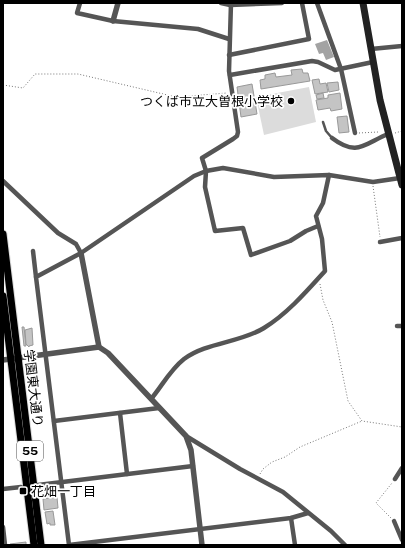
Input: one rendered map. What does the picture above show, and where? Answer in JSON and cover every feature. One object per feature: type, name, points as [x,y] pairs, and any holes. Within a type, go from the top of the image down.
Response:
[{"type":"main road","points":[[363,3],[373,62],[388,134],[401,181]]},
{"type":"main road","name":"学園東大通り","points":[[3,234],[14,358],[34,545]]},
{"type":"main road","name":"学園東大通り","points":[[3,296],[14,358],[41,545]]},
{"type":"street","points":[[80,3],[77,14],[113,21],[198,29],[229,38]]},
{"type":"street","points":[[113,21],[118,3]]},
{"type":"street","points":[[221,3],[280,3]]},
{"type":"street","points":[[229,55],[309,39],[302,3]]},
{"type":"street","points":[[318,3],[341,69],[355,133]]},
{"type":"street","points":[[230,4],[230,75],[238,126],[237,136],[202,158],[206,171],[205,187],[215,231],[243,228],[251,255],[290,241],[318,226]]},
{"type":"street","points":[[371,49],[402,46]]},
{"type":"street","points":[[230,75],[312,61],[318,62],[335,70],[373,62]]},
{"type":"street","points":[[332,138],[343,145],[356,149],[361,148],[388,134]]},
{"type":"street","points":[[36,277],[81,253],[181,185],[206,171],[224,168],[274,177],[329,175],[373,182],[401,181]]},
{"type":"street","points":[[151,399],[169,375],[184,359],[201,350],[251,334],[263,328],[277,318],[325,271],[326,263],[316,216],[323,203],[329,175]]},
{"type":"street","points":[[3,181],[58,233],[76,244],[81,253],[99,347]]},
{"type":"street","points":[[380,242],[402,238]]},
{"type":"street","points":[[33,251],[69,545],[103,543],[291,518],[308,513]]},
{"type":"street","points":[[3,360],[99,347],[108,353],[186,436],[240,470],[283,492],[331,531],[345,545]]},
{"type":"street","points":[[54,421],[159,408]]},
{"type":"street","points":[[120,413],[127,474]]},
{"type":"street","points":[[186,436],[191,450],[202,545]]},
{"type":"street","points":[[38,485],[193,466]]},
{"type":"street","points":[[395,479],[402,468]]},
{"type":"street","points":[[3,489],[22,487]]},
{"type":"street","points":[[291,518],[294,545]]},
{"type":"street","points":[[394,521],[402,540]]},
{"type":"street","points":[[3,527],[5,545]]},
{"type":"lane","points":[[323,122],[326,131],[332,138]]},
{"type":"path","points":[[3,85],[23,88],[35,74],[78,74],[176,98],[232,92]]},
{"type":"path","points":[[355,133],[376,132],[388,134]]},
{"type":"path","points":[[373,182],[380,242]]},
{"type":"path","points":[[320,277],[323,300],[332,322],[348,401],[362,421]]},
{"type":"path","points":[[258,478],[263,469],[272,462],[285,457],[300,447],[362,421],[402,427]]},
{"type":"path","points":[[394,521],[376,503],[395,479]]},
{"type":"shaded area","points":[[327,40],[334,57],[326,60],[323,53],[319,54],[315,44]]},
{"type":"shaded area","points":[[309,87],[316,122],[264,135],[256,97]]},
{"type":"building","points":[[302,69],[303,73],[308,73],[310,81],[261,89],[260,80],[265,79],[265,75],[275,73],[276,77],[292,75],[291,70]]},
{"type":"building","points":[[319,79],[320,84],[326,83],[328,92],[315,94],[312,80]]},
{"type":"building","points":[[338,82],[339,90],[329,92],[327,83]]},
{"type":"building","points":[[252,84],[257,114],[241,117],[237,87]]},
{"type":"building","points":[[323,93],[324,98],[317,99],[316,95]]},
{"type":"building","points":[[340,93],[342,109],[331,111],[330,108],[318,110],[316,100],[328,98],[328,95]]},
{"type":"building","points":[[347,116],[349,132],[339,133],[337,117]]},
{"type":"building","points":[[22,327],[24,327],[26,346],[24,346]]},
{"type":"building","points":[[32,328],[33,345],[29,347],[26,344],[25,330]]},
{"type":"building","points":[[53,487],[54,496],[43,497],[42,488]]},
{"type":"building","points":[[57,497],[58,508],[44,510],[43,499]]},
{"type":"building","points":[[53,511],[55,525],[50,525],[50,523],[47,524],[45,512]]},
{"type":"building","points":[[26,542],[26,545],[10,545],[10,544]]},
{"type":"place","name":"つくば市立大曽根小学校","points":[[291,101]]},
{"type":"place","name":"花畑一丁目","points":[[23,491]]}]
